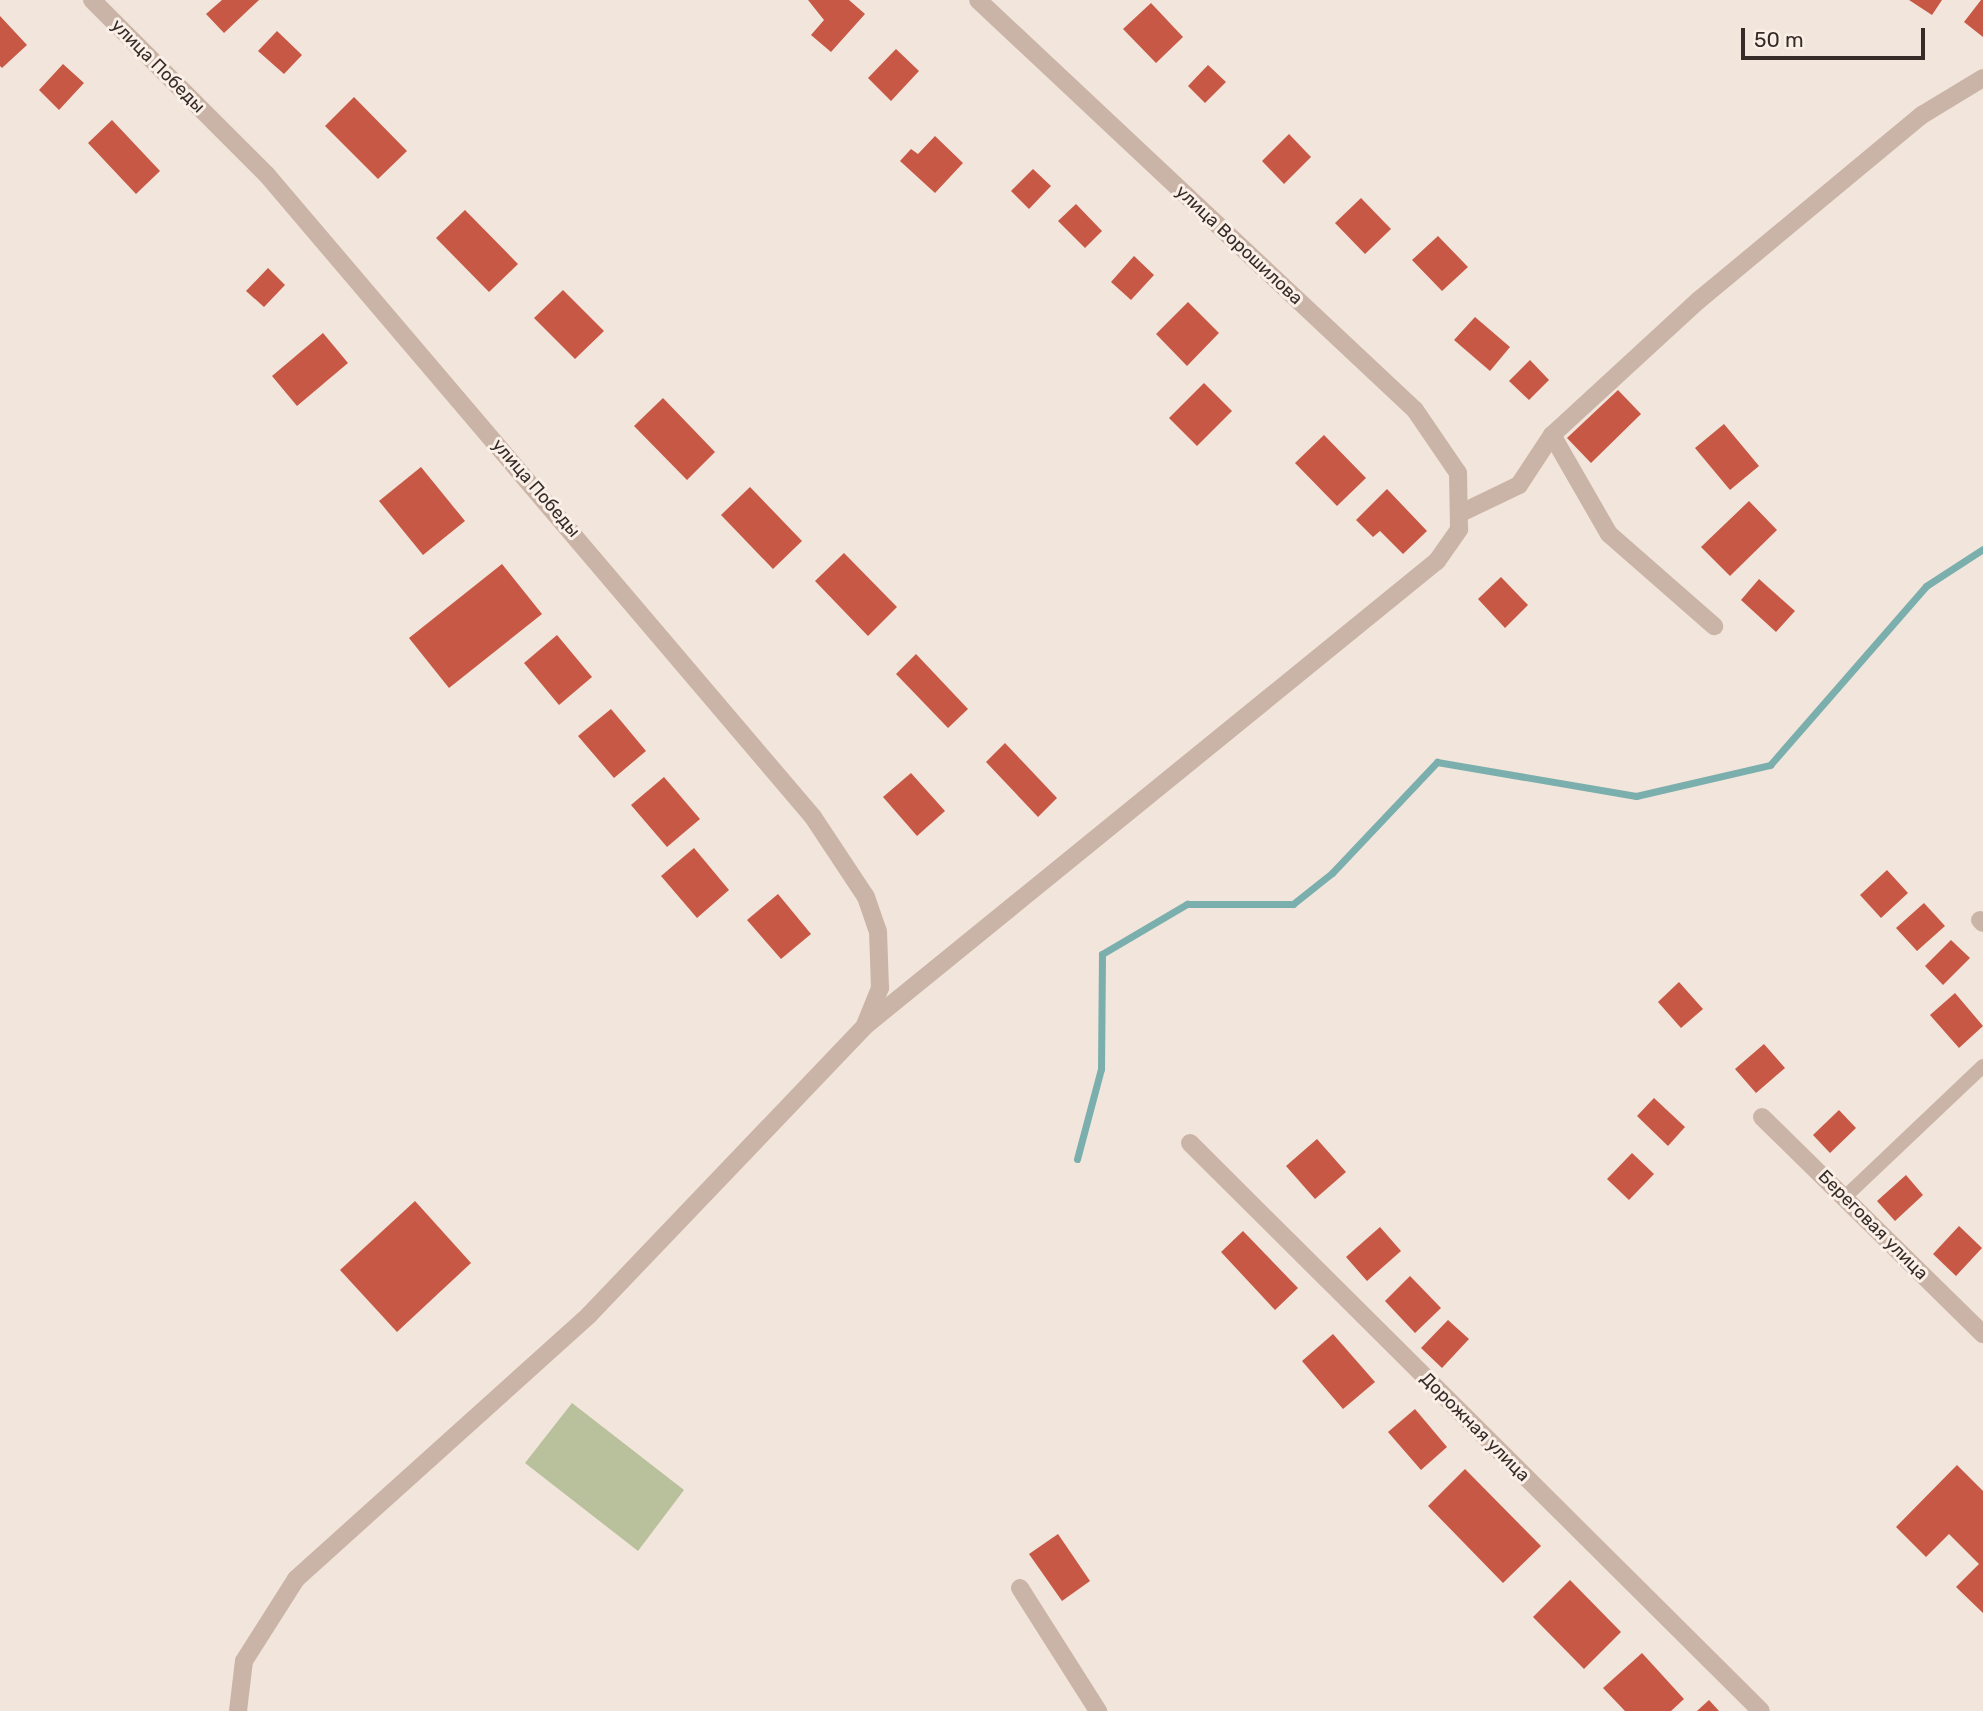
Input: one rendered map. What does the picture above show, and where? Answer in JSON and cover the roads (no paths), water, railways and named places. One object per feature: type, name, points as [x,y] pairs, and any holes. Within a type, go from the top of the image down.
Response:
[{"type":"street","name":"улица Победы","points":[[92,0],[267,175],[813,817],[866,897],[878,931],[880,988],[865,1026]]},
{"type":"street","name":"улица Ворошилова","points":[[978,0],[1415,410],[1450,455],[1463,512]]},
{"type":"street","points":[[237,1711],[244,1661],[296,1579],[589,1315],[865,1026],[1437,561],[1463,512],[1519,485],[1552,435],[1720,283],[1922,116],[1983,78]]},
{"type":"street","points":[[1552,435],[1609,534],[1714,626]]},
{"type":"street","name":"Береговая улица","points":[[1762,1117],[1846,1196],[1983,1334]]},
{"type":"street","name":"Дорожная улица","points":[[1190,1143],[1761,1711]]},
{"type":"street","points":[[1020,1588],[1098,1711]]},
{"type":"lane","points":[[1846,1196],[1983,1066]]},
{"type":"waterway","points":[[1077,1159],[1101,1069],[1102,954],[1187,904],[1293,904],[1332,873],[1437,762],[1636,796],[1770,765],[1926,586],[1983,549]]}]
